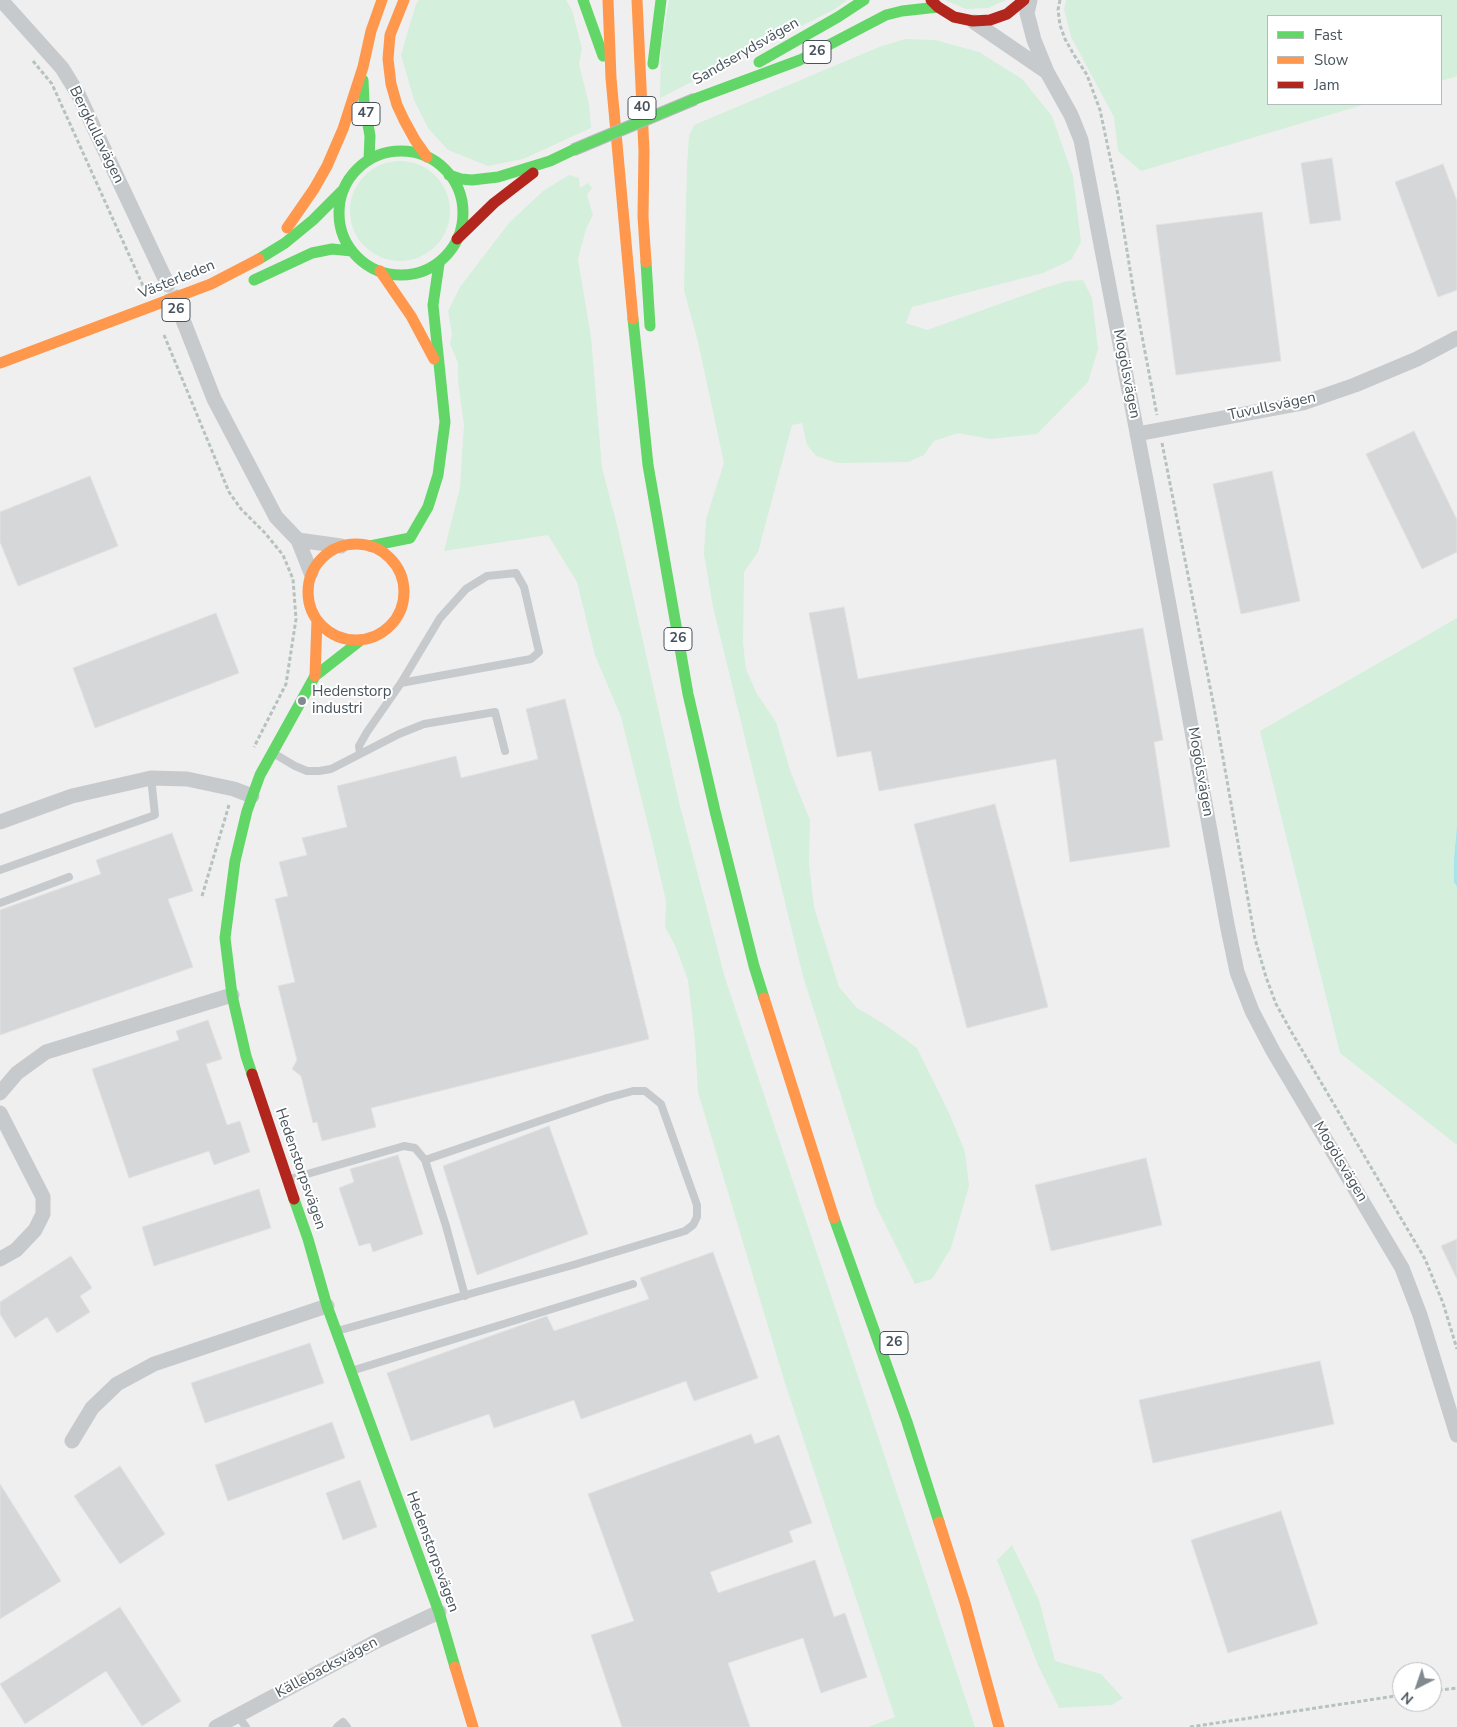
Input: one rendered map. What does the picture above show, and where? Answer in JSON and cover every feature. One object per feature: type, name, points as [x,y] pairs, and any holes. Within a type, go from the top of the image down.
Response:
[{"type":"main road","name":"47","points":[[369,160],[370,136],[364,102],[363,67],[371,31],[382,0]]},
{"type":"main road","name":"26","points":[[404,0],[390,35],[388,58],[391,84],[404,120],[427,157]]},
{"type":"main road","name":"26","points":[[582,0],[611,78],[633,326],[648,465],[685,675],[711,793],[754,966],[792,1090],[833,1215],[907,1422],[965,1603],[1000,1727]]},
{"type":"main road","points":[[608,0],[611,78]]},
{"type":"main road","name":"40","points":[[637,0],[644,151]]},
{"type":"main road","points":[[651,339],[643,217],[644,151],[661,0]]},
{"type":"main road","name":"Sandserydsvägen","points":[[695,99],[838,18],[864,0]]},
{"type":"main road","points":[[934,4],[954,17],[973,21],[990,20],[1007,14],[1024,0]]},
{"type":"main road","name":"Sandserydsvägen","points":[[450,175],[461,179],[498,177],[550,161],[695,99],[800,60],[886,15],[934,4]]},
{"type":"main road","name":"26","points":[[268,254],[299,212],[328,166],[343,129],[363,67]]},
{"type":"main road","name":"26","points":[[398,151],[413,152],[427,157],[440,165],[450,175],[458,192],[462,211],[457,239],[450,252],[439,264],[419,272],[402,275],[380,272],[364,264],[345,240],[339,215],[344,189],[358,168],[382,154],[398,151]]},
{"type":"main road","name":"Sandserydsvägen","points":[[457,239],[509,190],[550,161]]},
{"type":"main road","name":"Västerleden","points":[[0,363],[211,284],[244,268],[268,254],[313,220],[344,189]]},
{"type":"main road","points":[[239,286],[312,253],[332,249],[352,251]]},
{"type":"main road","points":[[408,548],[359,544],[341,546],[323,556],[311,573],[308,590],[312,613],[322,627],[336,636],[361,640],[377,635],[391,626],[400,612],[408,548],[428,507],[438,475],[443,445],[444,422],[433,305],[439,264]]},
{"type":"main road","points":[[380,272],[411,316],[439,370]]},
{"type":"main road","points":[[0,374],[102,337]]},
{"type":"main road","points":[[370,546],[383,552],[393,562],[400,574],[404,587]]},
{"type":"main road","points":[[315,676],[317,620]]},
{"type":"main road","name":"Hedenstorpsvägen","points":[[361,640],[315,676],[272,752],[252,796],[235,861],[225,938],[232,995],[246,1056],[308,1239],[336,1331],[439,1612],[473,1727]]},
{"type":"street","name":"Bergkullavägen","points":[[1,0],[62,68],[78,94],[168,285]]},
{"type":"street","name":"Mogölsvägen","points":[[1030,0],[1027,12],[1034,40],[1047,72],[1071,115],[1081,140],[1238,972],[1252,1010],[1273,1051],[1402,1268],[1420,1315],[1457,1435]]},
{"type":"street","name":"Mogölsvägen","points":[[973,21],[1047,72]]},
{"type":"street","points":[[185,325],[214,399],[276,517],[298,540],[311,573]]},
{"type":"street","name":"Tuvullsvägen","points":[[1137,434],[1303,403],[1355,385],[1417,359],[1457,338]]},
{"type":"street","points":[[298,540],[341,546]]},
{"type":"street","points":[[0,822],[72,796],[150,778],[187,779],[234,789],[252,796]]},
{"type":"street","points":[[0,1093],[17,1073],[46,1052],[232,995]]},
{"type":"street","points":[[0,1113],[43,1197],[43,1214],[35,1230],[16,1250],[0,1259]]},
{"type":"street","points":[[72,1441],[92,1408],[116,1384],[154,1364],[328,1306]]},
{"type":"street","name":"Källebacksvägen","points":[[216,1727],[242,1721],[377,1641],[439,1612]]},
{"type":"lane","points":[[360,754],[359,746],[367,732],[402,683],[440,618],[466,589],[487,576],[516,573],[524,587],[539,652],[531,659],[402,683]]},
{"type":"lane","points":[[272,752],[295,766],[307,771],[319,772],[331,769],[399,734],[424,724],[495,712],[504,750]]},
{"type":"lane","points":[[0,870],[155,815],[150,778]]},
{"type":"lane","points":[[0,903],[69,877]]},
{"type":"lane","points":[[336,1331],[465,1296],[685,1232],[693,1225],[697,1217],[697,1205],[661,1104],[644,1091],[607,1098],[425,1160]]},
{"type":"lane","points":[[288,1179],[404,1146],[415,1148],[425,1160],[446,1226],[465,1296]]},
{"type":"lane","points":[[351,1371],[633,1284]]},
{"type":"lane","points":[[337,1727],[343,1722],[347,1727]]},
{"type":"path","points":[[1060,0],[1058,10],[1060,26],[1074,55],[1087,75],[1100,110],[1118,195],[1159,430],[1214,707],[1255,939],[1266,977],[1276,1004],[1292,1033],[1425,1259],[1443,1303],[1457,1350]]},
{"type":"path","points":[[31,58],[52,84],[146,291]]},
{"type":"path","points":[[164,335],[229,492],[241,509],[265,533],[283,555],[293,579],[296,619],[286,684],[253,748]]},
{"type":"path","points":[[202,896],[234,789]]},
{"type":"path","points":[[1442,1690],[1457,1688]]},
{"type":"path","points":[[1190,1727],[1392,1697]]},
{"type":"green space","points":[[419,0],[566,0],[572,10],[582,49],[579,64],[589,104],[591,128],[523,159],[488,166],[448,150],[428,128],[414,100],[401,55],[416,4]]},
{"type":"green space","points":[[669,0],[847,0],[835,9],[660,98],[661,47]]},
{"type":"green space","points":[[945,0],[1006,0],[988,8],[966,9]]},
{"type":"green space","points":[[1066,0],[1457,0],[1457,76],[1442,81],[1442,15],[1267,15],[1267,105],[1363,105],[1141,171],[1118,151],[1114,117],[1071,37],[1064,9]]},
{"type":"green space","points":[[905,39],[935,40],[979,52],[1022,79],[1052,116],[1073,176],[1081,242],[1071,260],[1043,273],[912,307],[906,323],[927,330],[1044,288],[1068,281],[1083,280],[1092,298],[1098,349],[1088,382],[1037,434],[990,439],[958,433],[934,441],[924,455],[908,462],[837,463],[816,456],[807,445],[802,423],[792,425],[758,552],[744,572],[743,643],[746,669],[757,694],[776,722],[791,773],[810,820],[809,863],[814,907],[839,987],[857,1008],[884,1024],[917,1048],[949,1113],[965,1152],[969,1186],[951,1248],[932,1279],[915,1284],[876,1206],[803,976],[713,607],[704,554],[706,519],[724,463],[698,342],[684,290],[687,167],[689,136],[694,125],[879,47]]},
{"type":"green space","points":[[400,161],[419,165],[435,176],[446,192],[450,211],[446,230],[435,246],[419,257],[400,261],[381,257],[365,246],[354,230],[350,211],[354,192],[365,176],[381,165]]},
{"type":"green space","points":[[569,175],[579,178],[580,188],[588,183],[592,188],[587,195],[593,215],[586,229],[578,259],[591,337],[602,468],[617,525],[679,802],[725,978],[975,1727],[868,1727],[895,1717],[785,1383],[698,1092],[695,1041],[688,980],[675,945],[665,927],[666,901],[621,717],[595,655],[577,582],[548,535],[444,551],[460,488],[464,425],[458,381],[458,363],[450,344],[452,334],[448,311],[460,287],[509,223],[543,191]]},
{"type":"green space","points":[[1457,618],[1457,826],[1454,882],[1457,887],[1457,1145],[1340,1053],[1260,731]]},
{"type":"green space","points":[[1012,1545],[1039,1600],[1055,1661],[1101,1674],[1123,1698],[1112,1705],[1059,1708],[1038,1665],[997,1560]]},
{"type":"water","points":[[1457,826],[1457,887],[1454,882],[1454,858]]},
{"type":"building","points":[[1332,158],[1341,220],[1310,224],[1301,163]]},
{"type":"building","points":[[1443,164],[1457,201],[1457,290],[1438,297],[1395,182]]},
{"type":"building","points":[[1262,212],[1281,361],[1176,375],[1156,225]]},
{"type":"building","points":[[1414,431],[1457,520],[1457,552],[1422,569],[1366,454]]},
{"type":"building","points":[[1272,471],[1300,601],[1241,614],[1213,484]]},
{"type":"building","points":[[90,476],[118,546],[18,586],[0,542],[0,512]]},
{"type":"building","points":[[844,607],[858,679],[1143,628],[1163,740],[1154,742],[1170,847],[1070,862],[1056,759],[879,791],[871,751],[837,757],[809,613]]},
{"type":"building","points":[[216,613],[239,673],[95,728],[73,668]]},
{"type":"building","points":[[565,699],[649,1039],[371,1108],[376,1127],[322,1141],[317,1122],[313,1123],[301,1076],[292,1069],[297,1060],[278,986],[295,982],[275,899],[288,896],[279,862],[307,855],[302,838],[347,827],[337,786],[456,756],[461,778],[538,759],[526,709]]},
{"type":"building","points":[[995,804],[1048,1007],[967,1028],[914,824]]},
{"type":"building","points":[[172,833],[193,891],[168,899],[193,967],[0,1035],[0,910],[101,874],[96,860]]},
{"type":"building","points":[[208,1020],[222,1059],[206,1064],[227,1125],[240,1121],[250,1152],[214,1165],[209,1151],[129,1178],[92,1069],[179,1040],[176,1031]]},
{"type":"building","points":[[549,1126],[588,1234],[477,1275],[443,1166]]},
{"type":"building","points":[[398,1155],[423,1234],[373,1252],[370,1243],[359,1246],[339,1188],[354,1182],[350,1169]]},
{"type":"building","points":[[1146,1158],[1162,1225],[1051,1251],[1035,1185]]},
{"type":"building","points":[[259,1189],[271,1228],[154,1266],[142,1227]]},
{"type":"building","points":[[1457,1239],[1457,1279],[1441,1246]]},
{"type":"building","points":[[713,1252],[758,1378],[694,1401],[686,1381],[581,1419],[574,1400],[494,1428],[489,1414],[411,1441],[387,1373],[547,1316],[554,1331],[649,1299],[640,1278]]},
{"type":"building","points":[[71,1256],[92,1288],[80,1296],[90,1312],[57,1333],[47,1317],[15,1338],[0,1314],[0,1302]]},
{"type":"building","points":[[310,1343],[324,1383],[205,1423],[191,1383]]},
{"type":"building","points":[[1320,1361],[1334,1424],[1153,1463],[1139,1400]]},
{"type":"building","points":[[332,1422],[345,1458],[228,1501],[215,1465]]},
{"type":"building","points":[[751,1434],[755,1444],[779,1435],[812,1523],[789,1531],[793,1542],[710,1572],[718,1593],[815,1560],[834,1617],[845,1613],[867,1677],[821,1693],[803,1638],[728,1663],[750,1727],[622,1727],[591,1635],[634,1621],[588,1494]]},
{"type":"building","points":[[120,1466],[165,1534],[120,1564],[74,1496]]},
{"type":"building","points":[[360,1480],[377,1527],[343,1540],[326,1493]]},
{"type":"building","points":[[0,1484],[61,1581],[0,1619]]},
{"type":"building","points":[[1281,1511],[1318,1624],[1228,1653],[1191,1540]]},
{"type":"building","points":[[120,1607],[181,1701],[142,1726],[106,1671],[25,1724],[0,1684]]},
{"type":"tunnel","points":[[171,292],[185,325]]},
{"type":"traffic: fast","points":[[583,0],[603,56]]},
{"type":"traffic: fast","points":[[653,64],[661,0]]},
{"type":"traffic: fast","points":[[759,62],[864,0]]},
{"type":"traffic: fast","points":[[695,99],[800,60],[886,15],[902,11],[938,7]]},
{"type":"traffic: fast","points":[[363,80],[364,102],[370,136],[369,160]]},
{"type":"traffic: fast","points":[[573,150],[695,99]]},
{"type":"traffic: fast","points":[[449,175],[472,180],[498,177],[550,161],[573,150]]},
{"type":"traffic: fast","points":[[401,151],[425,156],[445,169],[458,189],[463,213],[458,237],[445,257],[425,270],[401,275],[377,270],[357,257],[344,237],[339,213],[344,189],[357,169],[377,156],[401,151]]},
{"type":"traffic: fast","points":[[259,259],[285,243],[313,220],[344,189]]},
{"type":"traffic: fast","points":[[254,280],[312,253],[332,249],[352,251]]},
{"type":"traffic: fast","points":[[646,262],[650,326]]},
{"type":"traffic: fast","points":[[370,546],[410,538],[428,507],[438,475],[445,422],[433,305],[439,264]]},
{"type":"traffic: fast","points":[[633,319],[648,465],[688,694],[715,811],[754,966],[764,998]]},
{"type":"traffic: fast","points":[[252,1074],[232,995],[225,938],[235,861],[247,811],[260,775],[315,676],[361,640]]},
{"type":"traffic: fast","points":[[294,1199],[308,1239],[327,1306],[439,1612],[455,1667]]},
{"type":"traffic: fast","points":[[834,1218],[907,1422],[939,1522]]},
{"type":"traffic: slow","points":[[287,228],[314,189],[327,166],[343,129],[363,67],[371,31],[382,0]]},
{"type":"traffic: slow","points":[[404,0],[390,35],[388,59],[391,84],[404,120],[427,157]]},
{"type":"traffic: slow","points":[[608,0],[611,78],[633,319]]},
{"type":"traffic: slow","points":[[637,0],[644,151],[643,217],[646,262]]},
{"type":"traffic: slow","points":[[0,363],[211,284],[259,259]]},
{"type":"traffic: slow","points":[[380,271],[411,316],[434,359]]},
{"type":"traffic: slow","points":[[356,544],[374,548],[390,558],[400,574],[404,592],[400,610],[390,626],[374,636],[356,640],[338,636],[322,626],[312,610],[308,592],[312,574],[322,558],[338,548],[356,544]]},
{"type":"traffic: slow","points":[[315,676],[317,620]]},
{"type":"traffic: slow","points":[[764,998],[834,1218]]},
{"type":"traffic: slow","points":[[939,1522],[965,1603],[999,1727]]},
{"type":"traffic: slow","points":[[455,1667],[473,1727]]},
{"type":"traffic: jam","points":[[931,0],[954,17],[973,21],[990,20],[1007,14],[1024,0]]},
{"type":"traffic: jam","points":[[457,239],[494,203],[533,173]]},
{"type":"traffic: jam","points":[[252,1074],[294,1199]]},
{"type":"place","name":"Hedenstorp industri","points":[[302,701]]}]
